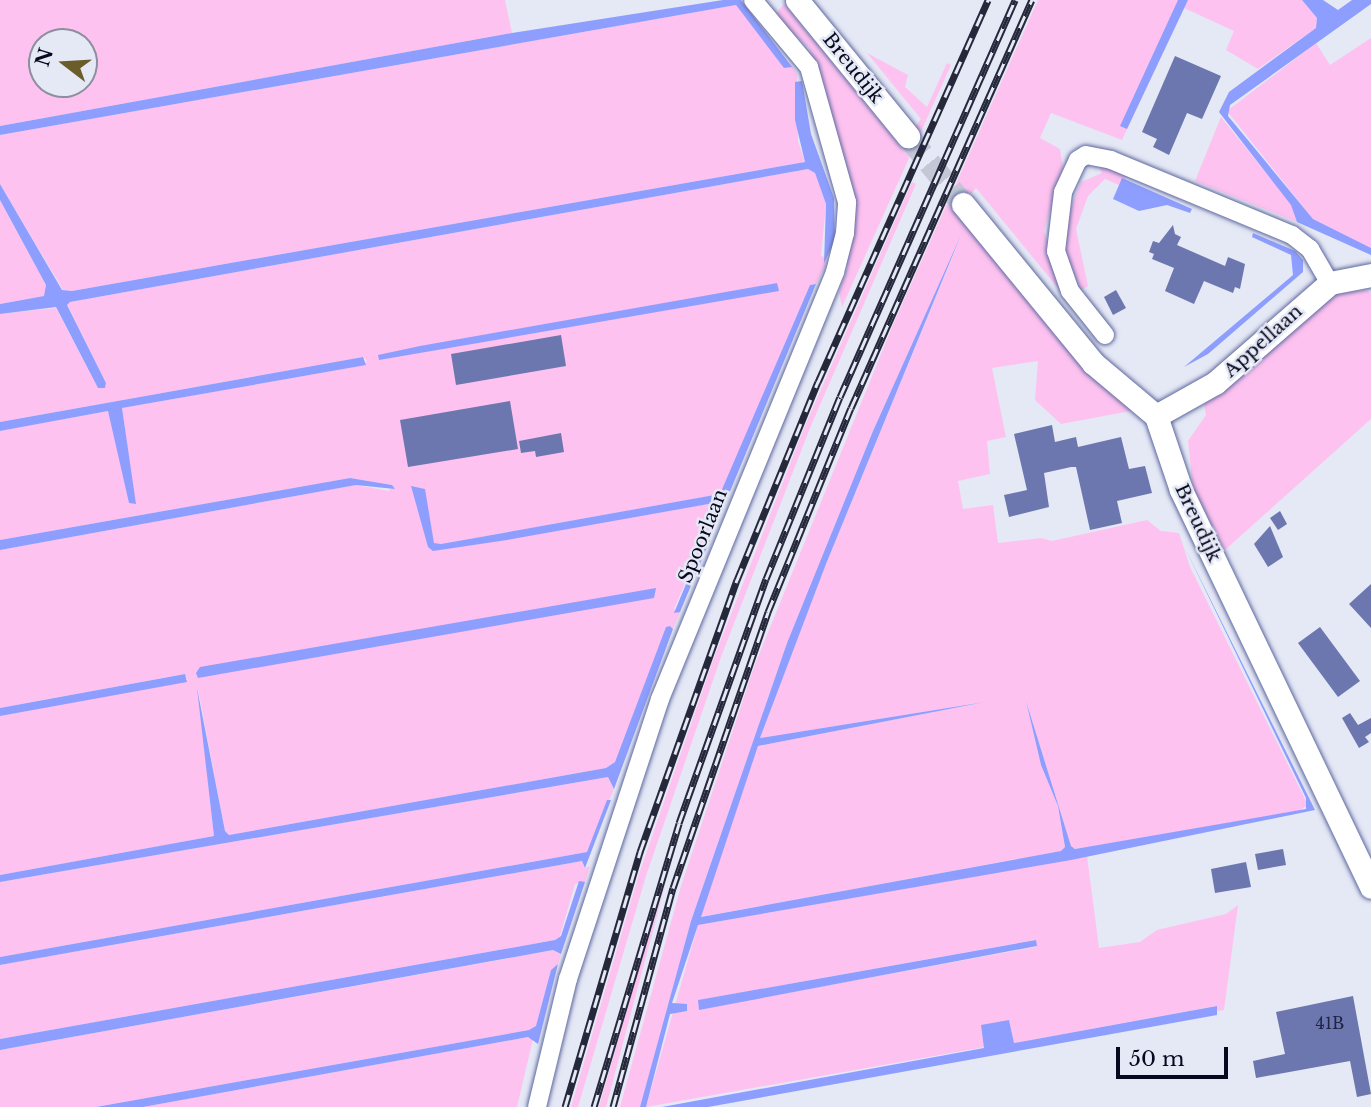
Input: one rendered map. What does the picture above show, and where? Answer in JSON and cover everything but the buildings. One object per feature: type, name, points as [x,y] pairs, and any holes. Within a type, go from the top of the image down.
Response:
[{"type":"street","name":"Spoorlaan","points":[[537,1107],[568,979],[660,699],[835,272],[845,233],[847,202],[809,67],[753,0]]},
{"type":"street","name":"Breudijk","points":[[797,0],[908,136]]},
{"type":"street","points":[[1105,334],[1070,291],[1056,251],[1063,192],[1078,160],[1086,155],[1111,160],[1292,235],[1310,248],[1330,283]]},
{"type":"street","points":[[963,204],[1093,363],[1156,416]]},
{"type":"street","name":"Appellaan","points":[[1156,416],[1215,383],[1330,283],[1371,275]]},
{"type":"street","name":"Breudijk","points":[[1156,416],[1181,490],[1371,887]]},
{"type":"shaded area","points":[[0,0],[505,0],[512,33],[0,126]]},
{"type":"shaded area","points":[[1038,0],[1302,0],[1317,18],[1316,28],[1258,69],[1226,50],[1234,31],[1184,8],[1122,140],[1051,113],[1040,138],[1060,149],[1063,168],[1044,231],[1067,299],[976,188],[957,211],[1102,385],[1136,410],[1061,424],[1035,400],[1038,361],[992,368],[1006,437],[987,441],[990,474],[958,481],[963,509],[993,505],[998,543],[1041,538],[1052,541],[1147,520],[1161,531],[1179,533],[1190,567],[1308,805],[1299,811],[1076,849],[1071,846],[1026,701],[1041,765],[1058,806],[1065,848],[1061,851],[700,917],[758,746],[985,702],[760,738],[826,564],[961,236],[873,431],[787,643],[691,921],[640,1107],[620,1107],[681,886],[754,667],[892,327]]},
{"type":"shaded area","points":[[784,4],[900,146],[921,119],[867,53],[908,75],[905,87],[927,107],[947,63],[951,65],[842,307],[839,292],[848,266],[842,264],[852,210],[809,48],[774,16]]},
{"type":"shaded area","points":[[736,5],[792,67],[789,60],[797,74],[798,141],[805,162],[72,291],[63,290],[0,184],[0,135]]},
{"type":"shaded area","points":[[1371,38],[1371,248],[1313,219],[1227,111],[1316,43],[1330,65]]},
{"type":"shaded area","points":[[1221,117],[1292,205],[1297,222],[1195,181]]},
{"type":"shaded area","points":[[1098,164],[1129,174],[1119,185],[1105,179],[1088,196],[1076,229],[1088,286],[1081,290],[1065,253],[1067,217],[1081,182],[1102,173]]},
{"type":"shaded area","points":[[808,169],[815,173],[826,204],[821,256],[827,258],[825,266],[816,284],[810,285],[721,494],[441,544],[434,543],[417,496],[428,546],[714,503],[718,507],[674,609],[680,612],[673,629],[670,626],[615,762],[606,768],[229,835],[225,831],[198,689],[214,836],[0,875],[0,716],[188,680],[184,674],[0,708],[0,550],[356,485],[389,491],[392,485],[350,478],[0,540],[0,431],[108,411],[135,504],[122,408],[365,365],[367,361],[363,357],[0,422],[0,314],[56,308],[98,388],[105,388],[106,383],[67,304],[70,302]]},
{"type":"shaded area","points":[[912,182],[916,184],[810,428],[721,657],[646,876],[578,1107],[571,1107],[639,874],[715,655],[805,426]]},
{"type":"shaded area","points":[[0,200],[46,285],[45,296],[0,304]]},
{"type":"shaded area","points":[[1366,290],[1371,293],[1371,419],[1225,550],[1193,489],[1188,441],[1206,415],[1204,404],[1318,305],[1338,293]]},
{"type":"shaded area","points":[[608,777],[614,789],[587,852],[0,957],[0,882]]},
{"type":"shaded area","points":[[1087,856],[1099,948],[1140,942],[1157,930],[1226,914],[1238,905],[1224,1010],[1218,1011],[1216,1006],[1014,1043],[1009,1020],[985,1047],[646,1107],[698,925]],"holes":[[[1035,940],[1036,947],[699,1009],[699,1000]]]},
{"type":"shaded area","points":[[582,861],[585,868],[590,866],[585,882],[575,884],[560,936],[555,940],[0,1039],[0,965]]},
{"type":"shaded area","points":[[666,882],[606,1107],[599,1107],[632,992]]},
{"type":"shaded area","points":[[554,950],[561,954],[558,964],[551,970],[536,1027],[529,1030],[96,1107],[0,1107],[0,1050]]},
{"type":"shaded area","points":[[528,1037],[533,1039],[517,1107],[143,1107]]},
{"type":"water","points":[[723,0],[741,0],[792,67],[784,68],[736,5],[0,135],[0,126],[512,33]]},
{"type":"water","points":[[1178,0],[1188,0],[1127,129],[1120,126]]},
{"type":"water","points":[[1302,0],[1323,0],[1338,10],[1352,0],[1371,0],[1371,4],[1230,105],[1228,116],[1313,219],[1371,248],[1371,255],[1297,222],[1291,205],[1219,112],[1229,92],[1316,28],[1317,18]]},
{"type":"water","points":[[802,81],[811,134],[834,198],[835,240],[824,263],[826,204],[815,173],[808,169],[70,302],[67,305],[106,383],[105,388],[98,388],[56,307],[0,314],[0,304],[44,296],[46,285],[0,200],[0,184],[62,290],[72,291],[805,162],[795,120],[795,82]]},
{"type":"water","points":[[1122,178],[1192,209],[1190,213],[1167,205],[1139,211],[1113,199]]},
{"type":"water","points":[[1253,233],[1295,251],[1303,260],[1303,272],[1208,354],[1184,367],[1293,275],[1291,255],[1252,237]]},
{"type":"water","points":[[961,235],[826,564],[760,738],[985,702],[758,746],[701,917],[1061,851],[1065,847],[1058,806],[1041,765],[1026,701],[1071,846],[1075,849],[1306,809],[1306,798],[1184,546],[1315,810],[1071,860],[698,925],[672,1003],[687,1004],[687,1011],[670,1014],[646,1107],[640,1107],[691,921],[787,643],[873,431]]},
{"type":"water","points":[[777,283],[779,291],[379,360],[378,355],[420,346]]},
{"type":"water","points":[[816,284],[680,612],[674,613],[718,507],[714,503],[507,540],[433,551],[428,547],[411,486],[425,489],[434,543],[441,544],[720,494],[810,285]]},
{"type":"water","points":[[363,357],[366,365],[122,408],[136,504],[129,503],[108,411],[0,431],[0,422]]},
{"type":"water","points":[[350,478],[392,485],[395,489],[356,485],[0,550],[0,540]]},
{"type":"water","points":[[656,588],[654,598],[198,678],[196,673],[200,667]]},
{"type":"water","points":[[666,627],[673,629],[614,789],[608,777],[0,882],[0,875],[214,836],[197,688],[225,831],[229,835],[606,768],[615,762]]},
{"type":"water","points":[[185,674],[187,682],[0,716],[0,708]]},
{"type":"water","points":[[607,800],[611,800],[585,868],[582,861],[0,965],[0,957],[587,852]]},
{"type":"water","points":[[579,881],[585,882],[561,954],[553,950],[0,1050],[0,1039],[555,940],[561,936]]},
{"type":"water","points":[[1036,940],[1037,946],[699,1010],[698,1000]]},
{"type":"water","points":[[558,964],[538,1044],[528,1037],[143,1107],[96,1107],[529,1030],[536,1026],[551,970]]},
{"type":"water","points":[[1217,1006],[1217,1015],[708,1107],[662,1107],[984,1048],[981,1025],[1009,1020],[1014,1043]]},
{"type":"tunnel","points":[[908,136],[963,204]]},
{"type":"railway","points":[[565,1107],[640,852],[737,580],[818,382],[988,0]]},
{"type":"railway","points":[[594,1107],[679,823],[766,579],[840,397],[1015,0]]},
{"type":"railway","points":[[613,1107],[673,888],[768,612],[851,408],[1032,0]]}]
